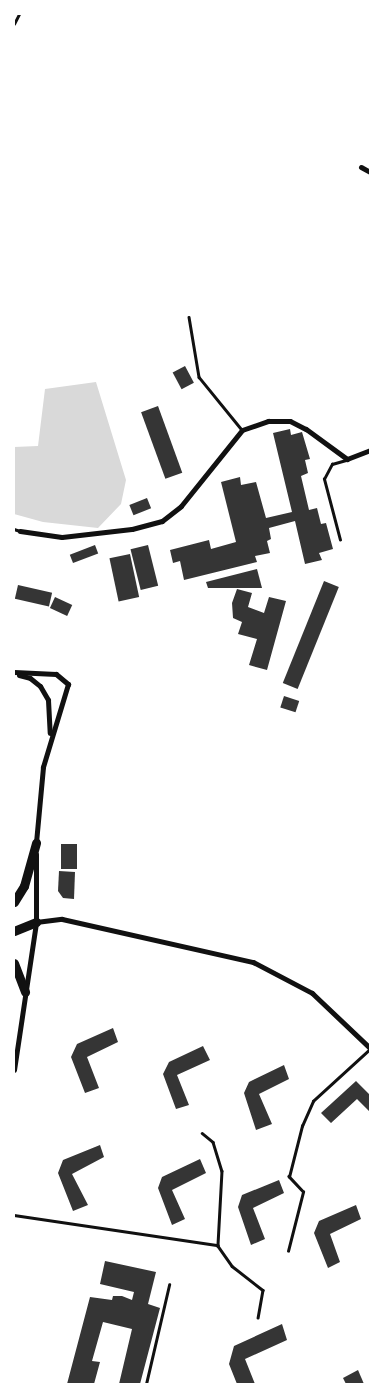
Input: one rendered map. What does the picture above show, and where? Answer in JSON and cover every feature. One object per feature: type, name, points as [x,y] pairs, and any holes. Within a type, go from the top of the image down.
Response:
[{"type":"highway","points":[[14,902],[24,886],[36,843]]},
{"type":"highway","points":[[14,927],[36,922]]},
{"type":"highway","points":[[14,931],[36,922]]},
{"type":"highway","points":[[14,963],[25,992]]},
{"type":"street","points":[[361,168],[370,172]]},
{"type":"street","points":[[17,530],[62,537],[132,528],[162,521],[181,506],[242,430],[268,422],[290,422],[306,429],[347,459],[370,450]]},
{"type":"street","points":[[14,673],[30,678],[40,686],[48,700],[50,740]]},
{"type":"street","points":[[14,673],[56,674],[68,684],[43,767],[36,843],[36,922],[14,1070]]},
{"type":"street","points":[[36,922],[62,919],[253,962],[312,993],[370,1048]]},
{"type":"lane","points":[[14,24],[19,14]]},
{"type":"lane","points":[[190,317],[199,378],[242,430]]},
{"type":"lane","points":[[340,540],[324,480],[332,464],[347,459]]},
{"type":"lane","points":[[288,1251],[304,1192],[289,1177],[302,1126],[313,1102],[370,1048]]},
{"type":"lane","points":[[202,1133],[213,1142],[222,1171],[218,1246],[232,1266],[263,1290],[258,1318]]},
{"type":"lane","points":[[14,1215],[218,1246]]},
{"type":"lane","points":[[146,1384],[169,1285]]},
{"type":"shaded area","points":[[96,382],[126,480],[121,504],[98,528],[43,522],[14,514],[14,447],[38,446],[45,389]]},
{"type":"building","points":[[185,366],[194,383],[182,389],[173,373]]},
{"type":"building","points":[[158,406],[182,473],[165,479],[141,412]]},
{"type":"building","points":[[290,429],[291,435],[302,432],[310,459],[305,460],[308,473],[301,476],[309,510],[317,508],[321,524],[326,523],[333,549],[319,553],[322,560],[305,564],[295,521],[269,528],[271,539],[267,541],[270,553],[255,556],[257,562],[184,580],[180,561],[173,563],[170,550],[209,540],[211,549],[236,542],[221,482],[240,477],[241,485],[256,482],[266,518],[292,512],[273,433]]},
{"type":"building","points":[[147,498],[151,508],[134,515],[129,505]]},
{"type":"building","points":[[95,545],[98,553],[73,563],[70,555]]},
{"type":"building","points":[[148,545],[158,586],[141,590],[131,549]]},
{"type":"building","points":[[130,554],[139,597],[119,601],[109,558]]},
{"type":"building","points":[[257,569],[262,588],[208,588],[206,582]]},
{"type":"building","points":[[324,581],[339,587],[298,689],[283,683]]},
{"type":"building","points":[[18,585],[52,593],[49,607],[15,599]]},
{"type":"building","points":[[237,589],[252,593],[248,607],[264,613],[269,597],[286,601],[267,670],[249,665],[257,639],[238,634],[242,622],[233,618],[232,603]]},
{"type":"building","points":[[55,597],[72,605],[67,616],[50,608]]},
{"type":"building","points":[[284,696],[299,701],[296,712],[280,707]]},
{"type":"building","points":[[61,844],[77,844],[77,869],[61,869]]},
{"type":"building","points":[[59,871],[75,872],[74,899],[63,898],[58,891]]},
{"type":"building","points":[[113,1028],[118,1042],[87,1057],[99,1088],[85,1093],[71,1057],[77,1044]]},
{"type":"building","points":[[203,1046],[210,1060],[177,1075],[189,1105],[176,1109],[163,1074],[169,1062]]},
{"type":"building","points":[[284,1065],[289,1079],[259,1094],[272,1124],[256,1130],[244,1093],[249,1082]]},
{"type":"building","points":[[356,1081],[370,1095],[370,1112],[357,1099],[331,1123],[321,1113]]},
{"type":"building","points":[[100,1145],[104,1157],[72,1174],[88,1205],[73,1211],[58,1173],[63,1160]]},
{"type":"building","points":[[200,1159],[206,1173],[172,1190],[185,1219],[172,1225],[158,1188],[162,1177]]},
{"type":"building","points":[[279,1180],[284,1193],[253,1208],[265,1239],[251,1245],[238,1207],[242,1195]]},
{"type":"building","points":[[356,1205],[361,1219],[330,1234],[340,1262],[328,1268],[314,1233],[319,1221]]},
{"type":"building","points":[[105,1261],[156,1272],[148,1304],[160,1308],[140,1384],[119,1384],[132,1329],[103,1322],[92,1361],[100,1362],[94,1384],[67,1384],[90,1297],[112,1300],[113,1296],[122,1296],[132,1300],[134,1292],[100,1284]]},
{"type":"building","points":[[282,1324],[287,1340],[245,1359],[255,1384],[237,1384],[229,1364],[234,1346]]},
{"type":"building","points":[[358,1370],[364,1384],[346,1384],[343,1378]]}]
